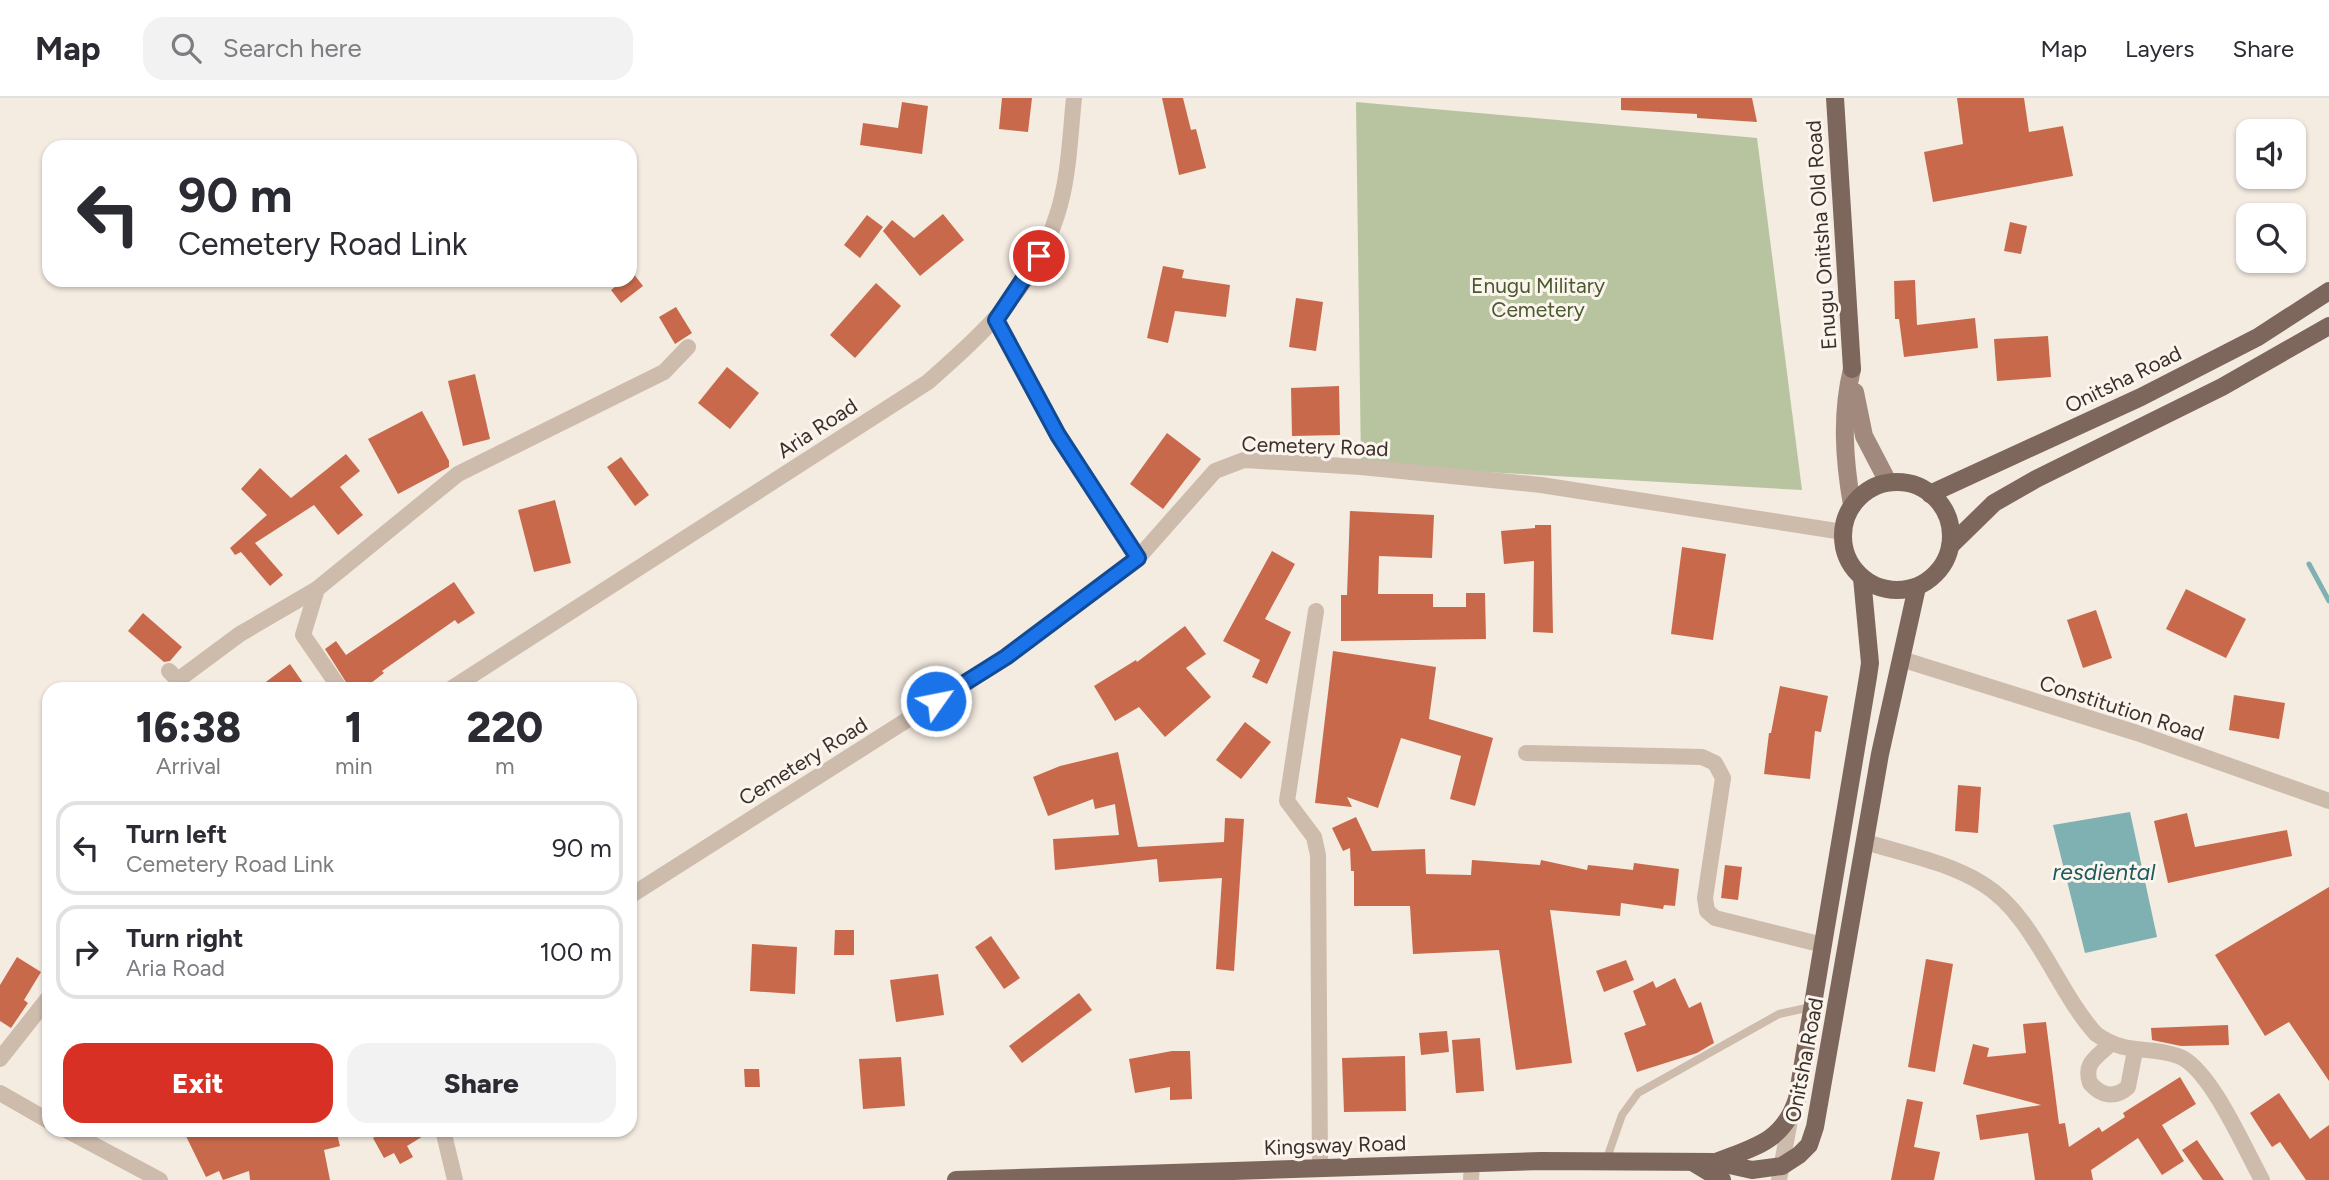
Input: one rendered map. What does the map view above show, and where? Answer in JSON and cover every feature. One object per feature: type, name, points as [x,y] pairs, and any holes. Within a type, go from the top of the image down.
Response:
[{"type":"main road","name":"Enugu Onitsha Old Road","points":[[1835,98],[1852,369]]},
{"type":"main road","name":"Onitsha Road","points":[[1930,494],[2141,397],[2258,337],[2329,291]]},
{"type":"main road","points":[[1852,369],[1844,400],[1847,475],[1852,505],[1843,531],[1849,562],[1862,578],[1888,590],[1917,587],[1932,578],[1944,564],[1950,547],[1968,526],[2005,497],[2222,387],[2329,326]]},
{"type":"main road","points":[[1852,369],[1857,412],[1864,436],[1888,482]]},
{"type":"main road","points":[[1852,505],[1874,486],[1888,482],[1917,486],[1930,494],[1948,517],[1950,547]]},
{"type":"main road","name":"Onitsha Road","points":[[1716,1162],[1770,1139],[1790,1120],[1806,1057],[1870,663],[1862,578]]},
{"type":"main road","name":"Onitsha Road","points":[[1780,1173],[1809,1145],[1815,1127],[1885,728],[1917,587]]},
{"type":"main road","name":"Kingsway Road","points":[[956,1180],[1289,1175],[1320,1168],[1471,1171],[1606,1161],[1716,1162]]},
{"type":"main road","points":[[1716,1162],[1780,1173]]},
{"type":"main road","points":[[1694,1163],[1722,1180]]},
{"type":"street","name":"Aria Road","points":[[461,682],[928,382],[996,320],[1028,276],[1058,212],[1074,98]]},
{"type":"street","points":[[996,320],[1058,435],[1138,558]]},
{"type":"street","points":[[169,671],[178,680],[240,634],[317,589],[458,474],[664,372],[688,347]]},
{"type":"street","name":"Cemetery Road","points":[[637,891],[1006,657],[1138,558],[1215,471],[1244,460],[1337,465],[1541,485],[1843,531]]},
{"type":"street","points":[[317,589],[303,635],[335,682]]},
{"type":"street","points":[[1316,611],[1287,801],[1314,836],[1318,855],[1320,1168]]},
{"type":"street","name":"Constitution Road","points":[[1901,659],[2137,733],[2329,801]]},
{"type":"street","points":[[1526,753],[1702,757],[1715,763],[1723,778],[1705,898],[1707,911],[1715,918],[1823,945]]},
{"type":"street","points":[[1866,842],[1964,874],[1997,895],[2031,937],[2085,1022],[2110,1044],[2135,1051],[2163,1052],[2190,1061],[2207,1084],[2262,1180]]},
{"type":"street","points":[[0,1059],[42,1006]]},
{"type":"street","points":[[2110,1044],[2095,1056],[2088,1068],[2090,1083],[2105,1094],[2116,1094],[2128,1087],[2135,1051]]},
{"type":"street","points":[[0,1093],[42,1117]]},
{"type":"street","points":[[1780,1173],[1790,1120]]},
{"type":"street","points":[[79,1137],[160,1180]]},
{"type":"street","points":[[445,1137],[454,1180]]},
{"type":"lane","points":[[1606,1161],[1622,1115],[1638,1093],[1779,1014],[1814,1007]]},
{"type":"green space","name":"Enugu Military Cemetery","points":[[1356,102],[1757,138],[1802,490],[1361,465]]},
{"type":"water","name":"resdiental","points":[[2130,812],[2157,937],[2085,953],[2053,825]]},
{"type":"building","points":[[1002,98],[1032,98],[1028,132],[999,129]]},
{"type":"building","points":[[1162,98],[1183,98],[1191,130],[1196,129],[1206,168],[1179,175]]},
{"type":"building","points":[[1621,98],[1752,98],[1757,122],[1697,118],[1697,114],[1621,110]]},
{"type":"building","points":[[1957,98],[2024,98],[2029,132],[2063,126],[2073,176],[1933,202],[1924,152],[1963,144]]},
{"type":"building","points":[[902,102],[928,106],[922,154],[860,145],[863,123],[898,128]]},
{"type":"building","points":[[943,214],[964,240],[920,276],[883,231],[892,220],[914,238]]},
{"type":"building","points":[[867,215],[883,227],[860,258],[844,245]]},
{"type":"building","points":[[2010,222],[2027,226],[2021,254],[2004,251]]},
{"type":"building","points":[[1163,266],[1184,270],[1182,278],[1230,285],[1226,317],[1175,311],[1168,343],[1147,338]]},
{"type":"building","points":[[637,278],[643,286],[621,303],[611,290],[615,287],[637,287]]},
{"type":"building","points":[[1915,280],[1917,325],[1975,318],[1978,348],[1904,357],[1899,319],[1895,319],[1894,281]]},
{"type":"building","points":[[876,283],[901,306],[855,358],[830,335]]},
{"type":"building","points":[[1296,298],[1323,302],[1316,351],[1289,347]]},
{"type":"building","points":[[676,307],[692,333],[675,344],[659,317]]},
{"type":"building","points":[[2048,336],[2051,377],[1997,381],[1994,339]]},
{"type":"building","points":[[727,367],[759,393],[730,429],[698,403]]},
{"type":"building","points":[[475,374],[490,439],[463,446],[448,381]]},
{"type":"building","points":[[1339,386],[1340,435],[1292,436],[1291,388]]},
{"type":"building","points":[[422,411],[449,461],[449,467],[398,494],[368,439]]},
{"type":"building","points":[[1167,433],[1201,459],[1163,509],[1130,484]]},
{"type":"building","points":[[346,454],[360,471],[340,487],[363,515],[338,535],[314,505],[255,543],[283,575],[270,586],[241,552],[235,555],[230,548],[267,515],[241,489],[260,468],[291,498]]},
{"type":"building","points":[[621,457],[649,495],[635,506],[607,467]]},
{"type":"building","points":[[555,500],[571,563],[534,572],[518,510]]},
{"type":"building","points":[[1350,511],[1434,515],[1432,558],[1379,556],[1378,594],[1433,594],[1433,607],[1466,607],[1466,593],[1485,593],[1486,639],[1341,641],[1341,595],[1347,595]]},
{"type":"building","points":[[1535,525],[1551,525],[1553,633],[1533,632],[1534,561],[1504,564],[1501,531],[1535,528]]},
{"type":"building","points":[[1682,547],[1726,554],[1713,640],[1671,634]]},
{"type":"building","points":[[1272,551],[1295,564],[1265,619],[1291,632],[1267,684],[1252,677],[1260,660],[1223,641]]},
{"type":"building","points":[[454,582],[475,613],[458,624],[455,620],[382,671],[384,673],[372,682],[346,682],[325,649],[336,641],[346,655]]},
{"type":"building","points":[[2186,589],[2246,619],[2226,658],[2166,629]]},
{"type":"building","points":[[2096,610],[2112,658],[2083,668],[2067,620]]},
{"type":"building","points":[[143,613],[182,647],[170,661],[164,662],[128,631]]},
{"type":"building","points":[[1185,626],[1206,654],[1186,668],[1211,697],[1165,737],[1139,707],[1115,721],[1094,686],[1136,660],[1137,662]]},
{"type":"building","points":[[1333,651],[1436,667],[1429,719],[1493,738],[1475,806],[1450,799],[1461,756],[1401,738],[1378,808],[1347,797],[1352,807],[1315,803]]},
{"type":"building","points":[[290,664],[302,682],[266,682]]},
{"type":"building","points":[[1780,686],[1828,696],[1821,732],[1815,731],[1810,779],[1764,774],[1769,733]]},
{"type":"building","points":[[2234,695],[2285,703],[2279,739],[2229,730]]},
{"type":"building","points":[[1245,722],[1271,742],[1241,779],[1216,760]]},
{"type":"building","points":[[1118,752],[1138,847],[1224,842],[1225,818],[1244,819],[1234,971],[1216,969],[1222,878],[1159,882],[1157,859],[1055,870],[1053,839],[1119,835],[1115,804],[1095,809],[1093,799],[1048,816],[1033,777],[1060,766]]},
{"type":"building","points":[[1958,785],[1981,787],[1978,833],[1955,831]]},
{"type":"building","points":[[2187,813],[2195,847],[2287,830],[2292,856],[2168,883],[2154,821]]},
{"type":"building","points":[[1356,817],[1372,851],[1425,849],[1426,874],[1471,875],[1472,860],[1540,865],[1541,860],[1587,870],[1588,865],[1633,870],[1634,863],[1679,869],[1675,906],[1664,905],[1663,909],[1621,903],[1620,916],[1550,910],[1572,1063],[1516,1070],[1499,950],[1413,954],[1410,906],[1354,906],[1354,871],[1351,871],[1350,848],[1343,851],[1332,828]]},
{"type":"building","points":[[1725,865],[1742,867],[1738,900],[1721,898]]},
{"type":"building","points":[[2329,887],[2329,1081],[2289,1022],[2265,1036],[2215,955]]},
{"type":"building","points":[[835,930],[854,930],[854,955],[834,955]]},
{"type":"building","points":[[991,936],[1020,978],[1004,989],[975,947]]},
{"type":"building","points":[[752,944],[797,947],[795,994],[750,991]]},
{"type":"building","points":[[17,957],[41,972],[24,1000],[28,1003],[11,1028],[0,1021],[0,985]]},
{"type":"building","points":[[1926,959],[1953,964],[1935,1072],[1908,1067]]},
{"type":"building","points":[[1626,960],[1634,980],[1604,992],[1596,971]]},
{"type":"building","points":[[938,974],[944,1015],[896,1022],[890,980]]},
{"type":"building","points":[[1675,978],[1689,1008],[1701,1002],[1714,1043],[1697,1053],[1637,1072],[1624,1033],[1646,1025],[1633,991],[1653,981],[1656,988]]},
{"type":"building","points":[[1079,993],[1092,1010],[1022,1063],[1009,1046]]},
{"type":"building","points":[[2046,1022],[2059,1124],[2065,1123],[2069,1147],[2099,1127],[2102,1132],[2125,1117],[2123,1113],[2180,1077],[2196,1104],[2162,1125],[2184,1161],[2162,1175],[2138,1138],[2091,1170],[2093,1180],[2035,1180],[2028,1133],[1980,1140],[1976,1115],[2041,1105],[1963,1084],[1973,1044],[1989,1048],[1987,1057],[2026,1053],[2023,1024]]},
{"type":"building","points":[[2228,1025],[2229,1045],[2181,1046],[2152,1040],[2151,1028]]},
{"type":"building","points":[[1447,1031],[1449,1052],[1421,1055],[1419,1033]]},
{"type":"building","points":[[1480,1038],[1484,1091],[1456,1093],[1452,1040]]},
{"type":"building","points":[[1172,1051],[1190,1051],[1192,1099],[1170,1100],[1170,1087],[1135,1093],[1129,1059]]},
{"type":"building","points":[[1405,1056],[1406,1111],[1344,1112],[1342,1058]]},
{"type":"building","points":[[901,1057],[905,1106],[863,1109],[859,1059]]},
{"type":"building","points":[[744,1069],[759,1069],[760,1087],[745,1087]]},
{"type":"building","points":[[2279,1093],[2310,1139],[2329,1125],[2329,1180],[2306,1180],[2280,1142],[2272,1147],[2250,1113]]},
{"type":"building","points":[[1907,1099],[1923,1102],[1914,1147],[1940,1152],[1934,1180],[1891,1180]]},
{"type":"building","points":[[186,1137],[338,1137],[340,1146],[324,1150],[330,1180],[250,1180],[249,1171],[223,1180],[219,1171],[206,1177]]},
{"type":"building","points":[[422,1137],[407,1146],[413,1157],[400,1164],[394,1153],[384,1158],[373,1138]]},
{"type":"building","points":[[2197,1140],[2224,1180],[2203,1180],[2182,1150]]},
{"type":"waterway","points":[[2309,564],[2329,601]]},
{"type":"route","points":[[936,701],[1006,657],[1138,558],[1098,501],[1058,435],[996,320],[1022,286],[1039,256]]}]
